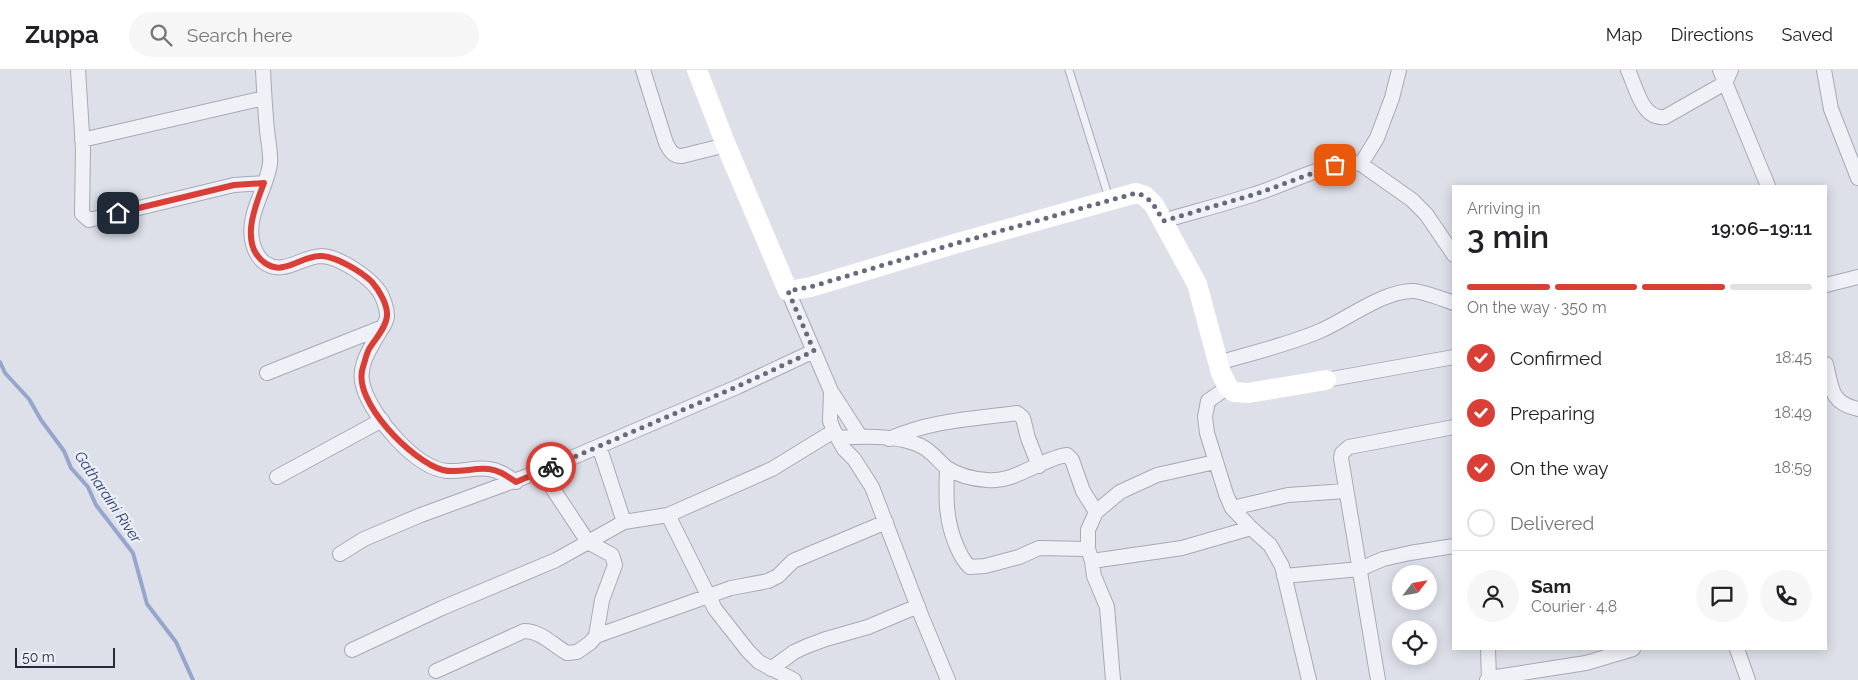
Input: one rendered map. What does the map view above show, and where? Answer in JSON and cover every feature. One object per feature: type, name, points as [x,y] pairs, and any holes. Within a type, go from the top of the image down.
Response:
[{"type":"street","points":[[78,70],[82,140],[82,214],[84,218],[89,220],[234,185],[264,183]]},
{"type":"street","points":[[263,70],[270,164],[252,219],[251,238],[254,250],[261,260],[271,267],[282,268],[312,257],[323,256],[354,269],[372,282],[380,292],[387,316],[383,327],[368,351],[360,373],[370,406],[410,452],[427,464],[445,471],[488,469],[502,473],[516,482]]},
{"type":"street","points":[[643,70],[666,143],[671,153],[676,156],[682,156],[726,146]]},
{"type":"street","points":[[697,70],[726,146],[831,391],[860,436]]},
{"type":"street","points":[[1361,164],[1377,138],[1400,70]]},
{"type":"street","points":[[1628,70],[1645,108],[1651,116],[1658,118],[1665,117],[1725,83],[1731,70]]},
{"type":"street","points":[[1720,70],[1768,185]]},
{"type":"street","points":[[1824,70],[1832,110],[1858,178]]},
{"type":"street","points":[[82,140],[264,98]]},
{"type":"street","points":[[1163,221],[1256,194],[1335,165],[1352,162],[1361,164],[1412,200],[1426,214],[1452,251]]},
{"type":"street","points":[[788,291],[810,287],[1136,193],[1145,196],[1154,205],[1197,284],[1221,373],[1228,387],[1234,392],[1248,393],[1452,357]]},
{"type":"street","points":[[1827,285],[1858,277]]},
{"type":"street","points":[[1218,363],[1319,332],[1357,311],[1396,294],[1414,291],[1452,302]]},
{"type":"street","points":[[268,373],[383,327]]},
{"type":"street","points":[[340,554],[364,539],[421,515],[541,472],[814,351]]},
{"type":"street","points":[[1827,371],[1831,400],[1858,409]]},
{"type":"street","points":[[1228,387],[1208,401],[1205,417],[1207,433],[1215,462],[1232,508],[1270,544],[1282,566],[1309,680]]},
{"type":"street","points":[[831,391],[830,421],[836,435],[870,481],[948,680]]},
{"type":"street","points":[[889,439],[930,424],[1017,413],[1023,418],[1028,438],[1039,466]]},
{"type":"street","points":[[277,477],[382,420]]},
{"type":"street","points":[[924,447],[930,424]]},
{"type":"street","points":[[1378,680],[1346,491],[1341,458],[1342,453],[1349,448],[1452,428]]},
{"type":"street","points":[[352,650],[442,608],[556,560],[624,522],[668,515],[772,470],[836,435],[867,436],[912,443],[924,447],[947,468],[961,476],[990,481],[1012,476],[1059,456],[1066,455],[1072,460],[1083,491],[1096,512]]},
{"type":"street","points":[[598,446],[624,522]]},
{"type":"street","points":[[1113,680],[1107,607],[1094,576],[1090,555],[1088,530],[1096,512],[1120,492],[1157,475],[1215,462]]},
{"type":"street","points":[[947,468],[946,500],[950,531],[960,554],[970,567],[985,566],[1019,557],[1039,548],[1090,555],[1182,548],[1251,528]]},
{"type":"street","points":[[541,472],[588,542],[612,554],[615,565],[602,600],[596,636]]},
{"type":"street","points":[[1232,508],[1288,495],[1346,491]]},
{"type":"street","points":[[668,515],[714,609],[759,662],[794,680]]},
{"type":"street","points":[[436,671],[524,632],[532,631],[540,634],[567,653],[577,652],[596,636],[731,588],[768,581],[778,576],[793,561],[886,522]]},
{"type":"street","points":[[1284,576],[1360,569],[1383,559],[1452,546]]},
{"type":"street","points":[[771,669],[801,649],[826,639],[868,627],[918,606]]},
{"type":"street","points":[[1488,650],[1488,680],[1586,664],[1602,654],[1627,650]]},
{"type":"street","points":[[1737,650],[1748,680]]},
{"type":"lane","points":[[1069,70],[1110,200]]},
{"type":"waterway","name":"Gatharaini River","points":[[0,362],[5,373],[29,399],[41,420],[64,451],[71,468],[88,487],[96,505],[133,553],[147,604],[176,642],[193,680]]},
{"type":"way so far","points":[[551,467],[814,351],[788,291],[810,287],[1136,193],[1145,196],[1154,205],[1163,221],[1256,194],[1335,165]]},
{"type":"route","points":[[118,213],[234,185],[264,183],[252,219],[251,238],[254,250],[261,260],[271,267],[282,268],[312,257],[323,256],[354,269],[372,282],[380,292],[387,316],[383,327],[368,351],[360,373],[370,406],[410,452],[427,464],[445,471],[488,469],[502,473],[516,482],[551,467]]}]
